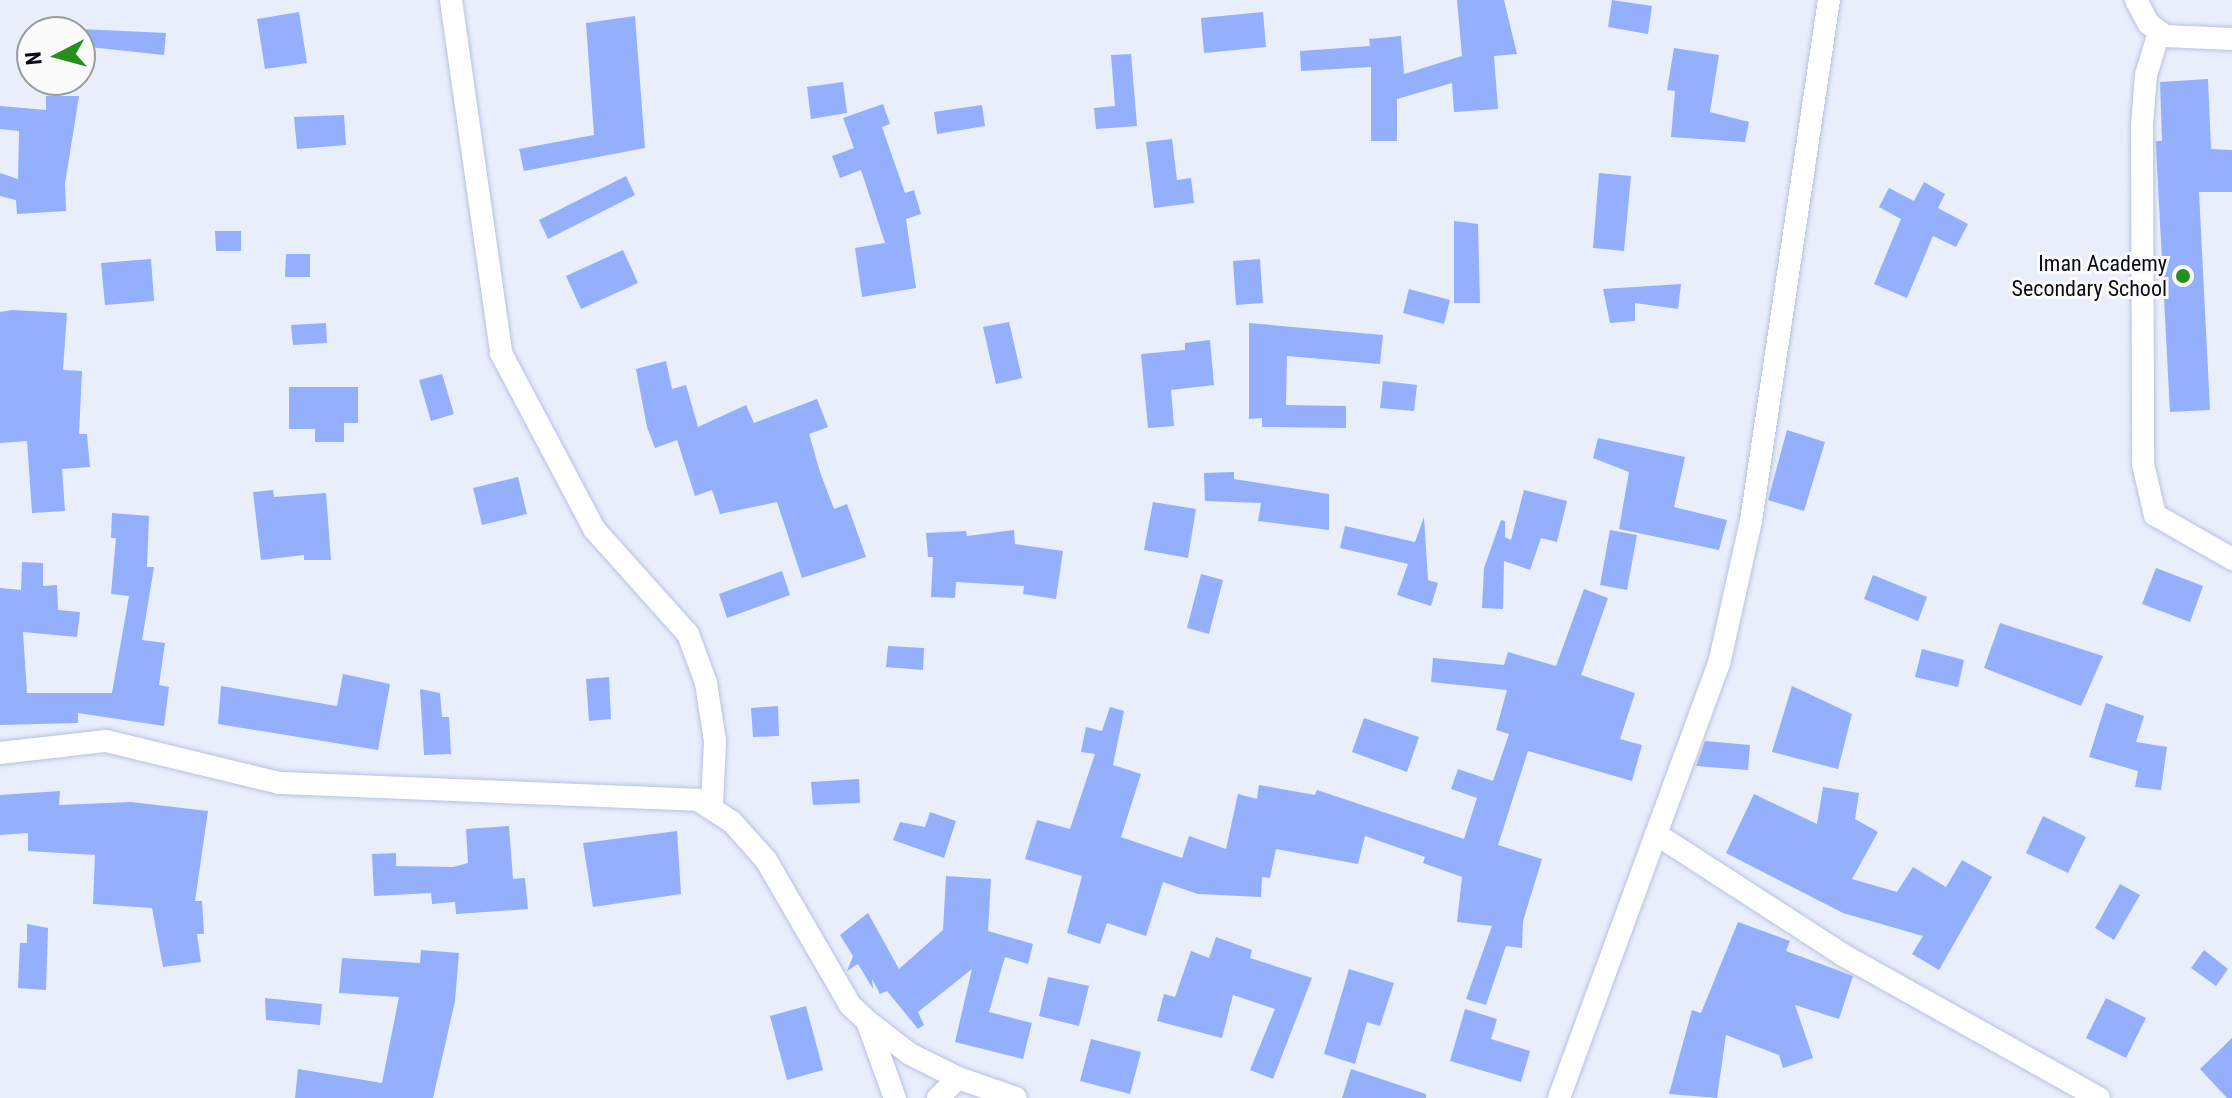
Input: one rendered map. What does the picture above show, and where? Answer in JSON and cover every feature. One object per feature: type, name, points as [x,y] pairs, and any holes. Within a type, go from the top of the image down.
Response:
[{"type":"street","points":[[451,0],[501,353],[594,529],[688,634],[706,683],[715,741],[712,805]]},
{"type":"street","points":[[1559,1098],[1719,664],[1751,521],[1829,0]]},
{"type":"street","points":[[2136,0],[2159,32],[2185,39],[2232,39]]},
{"type":"street","points":[[2159,32],[2146,75],[2142,125],[2143,464],[2155,515],[2232,559]]},
{"type":"street","points":[[0,753],[106,741],[279,783],[683,800],[712,805],[766,860],[850,1005],[910,1054],[958,1078],[1016,1098]]},
{"type":"street","points":[[1656,834],[1843,955],[2099,1098]]},
{"type":"street","points":[[867,1021],[895,1098]]},
{"type":"street","points":[[938,1098],[958,1078]]},
{"type":"building","points":[[1457,0],[1504,0],[1517,54],[1494,56],[1498,109],[1454,112],[1452,83],[1397,99],[1397,141],[1371,141],[1371,67],[1301,71],[1300,51],[1370,46],[1369,39],[1401,36],[1404,74],[1462,56]]},
{"type":"building","points":[[1612,0],[1652,6],[1648,34],[1608,27]]},
{"type":"building","points":[[299,12],[307,63],[265,69],[257,19]]},
{"type":"building","points":[[1263,12],[1266,47],[1204,53],[1201,18]]},
{"type":"building","points":[[635,16],[645,148],[524,171],[519,149],[594,135],[586,23]]},
{"type":"building","points":[[96,30],[166,33],[164,55],[96,48]]},
{"type":"building","points":[[1674,48],[1719,55],[1710,112],[1749,122],[1745,142],[1671,137],[1675,91],[1667,90]]},
{"type":"building","points":[[1131,54],[1137,126],[1096,129],[1094,108],[1115,106],[1111,55]]},
{"type":"building","name":"Iman Academy Secondary School","points":[[2208,79],[2211,149],[2232,150],[2232,192],[2199,192],[2210,410],[2170,412],[2156,147],[2156,141],[2162,141],[2160,82]]},
{"type":"building","points":[[843,82],[847,113],[811,119],[807,87]]},
{"type":"building","points":[[46,96],[79,96],[65,184],[66,211],[17,214],[16,200],[0,196],[0,173],[18,179],[19,131],[0,129],[0,106],[46,110]]},
{"type":"building","points":[[883,104],[890,124],[882,127],[905,193],[914,190],[921,214],[906,219],[916,288],[862,297],[855,248],[885,243],[861,170],[840,178],[832,156],[854,148],[843,118]]},
{"type":"building","points":[[982,105],[985,126],[937,134],[934,112]]},
{"type":"building","points":[[344,115],[346,145],[297,149],[294,117]]},
{"type":"building","points":[[1172,139],[1177,180],[1191,178],[1194,203],[1154,208],[1146,142]]},
{"type":"building","points":[[1599,173],[1631,176],[1624,251],[1593,248]]},
{"type":"building","points":[[626,176],[635,195],[548,239],[539,220]]},
{"type":"building","points":[[1924,182],[1945,194],[1938,208],[1968,224],[1956,247],[1933,236],[1907,298],[1874,284],[1901,219],[1879,207],[1889,188],[1914,201]]},
{"type":"building","points":[[1454,221],[1478,224],[1480,303],[1454,303]]},
{"type":"building","points":[[215,231],[241,231],[241,251],[216,251]]},
{"type":"building","points":[[623,250],[638,283],[581,309],[566,276]]},
{"type":"building","points":[[286,254],[310,254],[310,277],[285,277]]},
{"type":"building","points":[[151,259],[154,301],[105,305],[101,263]]},
{"type":"building","points":[[1260,259],[1263,303],[1236,305],[1233,261]]},
{"type":"building","points":[[1681,284],[1678,309],[1635,303],[1635,321],[1610,323],[1603,289]]},
{"type":"building","points":[[1409,289],[1450,300],[1444,324],[1403,313]]},
{"type":"building","points":[[0,312],[67,313],[63,370],[82,371],[79,434],[87,434],[90,467],[62,469],[65,511],[32,513],[27,441],[0,443]]},
{"type":"building","points":[[1009,322],[1022,378],[996,384],[983,327]]},
{"type":"building","points":[[326,323],[327,343],[293,345],[291,325]]},
{"type":"building","points":[[1249,323],[1383,335],[1380,364],[1287,356],[1286,405],[1346,406],[1346,428],[1262,427],[1262,418],[1249,419]]},
{"type":"building","points":[[1210,340],[1214,385],[1171,390],[1174,426],[1148,428],[1141,354],[1185,350],[1185,343]]},
{"type":"building","points":[[666,361],[672,389],[686,385],[698,427],[746,405],[754,423],[817,399],[828,427],[809,434],[820,472],[834,509],[847,504],[866,557],[802,578],[777,502],[720,514],[712,490],[695,496],[677,440],[655,448],[647,427],[636,369]]},
{"type":"building","points":[[442,374],[454,414],[431,421],[419,380]]},
{"type":"building","points":[[1383,381],[1417,385],[1414,411],[1380,408]]},
{"type":"building","points":[[289,387],[358,387],[358,423],[344,423],[344,442],[315,442],[315,429],[289,429]]},
{"type":"building","points":[[1787,430],[1825,442],[1804,511],[1768,500]]},
{"type":"building","points":[[1598,438],[1685,457],[1674,507],[1727,520],[1719,550],[1619,529],[1629,472],[1593,458]]},
{"type":"building","points":[[1234,472],[1234,479],[1329,494],[1329,530],[1258,521],[1261,503],[1205,501],[1204,473]]},
{"type":"building","points":[[518,477],[527,514],[482,525],[473,488]]},
{"type":"building","points":[[273,490],[274,497],[326,493],[331,560],[304,560],[304,555],[261,560],[253,492]]},
{"type":"building","points":[[1524,490],[1567,501],[1557,542],[1541,538],[1530,570],[1504,561],[1503,609],[1482,608],[1484,568],[1501,520],[1505,521],[1505,537],[1511,540]]},
{"type":"building","points":[[1153,502],[1196,509],[1188,558],[1144,550]]},
{"type":"building","points":[[112,513],[149,516],[147,567],[154,567],[142,640],[165,643],[159,685],[169,687],[164,726],[78,713],[78,723],[0,725],[0,588],[21,590],[22,562],[43,563],[43,586],[57,585],[58,610],[80,612],[77,637],[23,632],[27,693],[112,693],[129,596],[111,594],[116,538],[111,538]]},
{"type":"building","points":[[1424,517],[1428,580],[1438,583],[1431,606],[1397,595],[1408,564],[1340,548],[1345,526],[1415,542]]},
{"type":"building","points":[[1014,530],[1015,544],[1063,551],[1056,599],[1023,594],[1024,586],[956,582],[955,598],[931,597],[933,557],[928,557],[926,533],[966,531],[967,536]]},
{"type":"building","points":[[1610,530],[1637,535],[1627,590],[1600,585]]},
{"type":"building","points":[[2156,568],[2203,586],[2190,622],[2142,604]]},
{"type":"building","points":[[782,571],[790,595],[727,618],[719,594]]},
{"type":"building","points":[[1201,574],[1223,580],[1209,634],[1187,628]]},
{"type":"building","points":[[1873,575],[1927,597],[1918,621],[1864,599]]},
{"type":"building","points":[[1584,589],[1608,598],[1581,675],[1635,693],[1620,739],[1642,745],[1632,781],[1528,751],[1498,845],[1542,859],[1523,921],[1522,948],[1506,946],[1486,1005],[1466,999],[1492,926],[1457,922],[1462,877],[1423,863],[1425,857],[1365,836],[1358,864],[1276,849],[1270,878],[1262,877],[1261,897],[1198,894],[1163,882],[1146,936],[1107,923],[1100,944],[1067,933],[1082,876],[1025,859],[1037,820],[1070,829],[1095,754],[1081,752],[1086,727],[1102,731],[1110,707],[1124,711],[1113,765],[1141,774],[1121,837],[1182,858],[1189,836],[1226,849],[1238,794],[1257,799],[1259,785],[1315,795],[1317,790],[1464,839],[1477,798],[1451,789],[1458,769],[1493,781],[1509,734],[1496,730],[1507,690],[1431,682],[1433,658],[1504,665],[1508,652],[1556,666]]},
{"type":"building","points":[[2000,623],[2103,656],[2081,706],[1984,668]]},
{"type":"building","points":[[888,646],[924,648],[923,670],[886,667]]},
{"type":"building","points":[[1922,649],[1964,660],[1958,687],[1915,677]]},
{"type":"building","points":[[343,674],[390,684],[378,750],[218,724],[221,686],[337,706]]},
{"type":"building","points":[[609,677],[611,719],[589,721],[586,679]]},
{"type":"building","points":[[1792,686],[1852,714],[1838,769],[1772,752]]},
{"type":"building","points":[[420,689],[440,693],[442,717],[449,717],[451,754],[424,755]]},
{"type":"building","points":[[2106,703],[2144,716],[2136,742],[2167,747],[2161,790],[2135,787],[2138,771],[2089,757]]},
{"type":"building","points":[[778,706],[779,736],[753,737],[751,708]]},
{"type":"building","points":[[1364,718],[1419,737],[1407,772],[1352,752]]},
{"type":"building","points":[[1705,741],[1750,745],[1748,770],[1696,766]]},
{"type":"building","points":[[859,779],[860,803],[813,805],[811,782]]},
{"type":"building","points":[[1823,787],[1859,793],[1855,819],[1878,832],[1852,879],[1897,892],[1913,867],[1946,887],[1962,860],[1992,877],[1939,970],[1912,954],[1923,936],[1843,913],[1726,853],[1754,794],[1817,824]]},
{"type":"building","points":[[60,791],[59,805],[131,802],[208,811],[195,901],[202,901],[204,934],[197,934],[201,962],[163,967],[152,908],[93,904],[95,855],[28,851],[28,833],[0,835],[0,795]]},
{"type":"building","points":[[930,812],[956,821],[944,858],[893,840],[900,822],[925,827]]},
{"type":"building","points":[[2043,816],[2086,837],[2068,873],[2026,853]]},
{"type":"building","points":[[509,826],[513,879],[525,878],[528,909],[456,914],[455,902],[432,904],[431,893],[374,896],[372,854],[396,853],[396,866],[453,867],[468,863],[466,829]]},
{"type":"building","points":[[677,831],[681,894],[593,907],[583,843]]},
{"type":"building","points":[[946,876],[991,879],[988,931],[1033,944],[1028,964],[1005,957],[989,1012],[1032,1023],[1023,1059],[955,1042],[972,969],[918,1012],[924,1025],[918,1029],[887,991],[880,994],[872,979],[873,989],[858,964],[847,971],[853,956],[840,935],[868,913],[899,969],[943,930]]},
{"type":"building","points":[[2120,884],[2140,895],[2114,940],[2095,928]]},
{"type":"building","points":[[1738,922],[1790,941],[1786,951],[1853,976],[1839,1019],[1795,1005],[1813,1058],[1783,1068],[1779,1055],[1726,1035],[1717,1098],[1669,1094],[1692,1010],[1701,1013]]},
{"type":"building","points":[[27,924],[48,928],[46,990],[18,988],[20,943],[27,943]]},
{"type":"building","points":[[1216,937],[1252,950],[1250,958],[1312,978],[1273,1079],[1250,1070],[1275,1009],[1233,995],[1222,1038],[1157,1021],[1164,994],[1175,997],[1191,951],[1209,958]]},
{"type":"building","points":[[421,950],[459,953],[455,1001],[433,1098],[295,1098],[298,1069],[382,1083],[399,997],[339,993],[342,958],[420,963]]},
{"type":"building","points":[[2204,950],[2228,969],[2216,986],[2191,968]]},
{"type":"building","points":[[1349,969],[1394,983],[1380,1026],[1367,1022],[1355,1064],[1324,1054]]},
{"type":"building","points":[[1048,977],[1089,986],[1079,1026],[1039,1016]]},
{"type":"building","points":[[265,998],[322,1004],[320,1025],[266,1020]]},
{"type":"building","points":[[2106,998],[2146,1018],[2126,1058],[2086,1038]]},
{"type":"building","points":[[806,1006],[823,1070],[787,1080],[770,1016]]},
{"type":"building","points":[[1465,1009],[1497,1019],[1491,1039],[1530,1051],[1521,1082],[1450,1061]]},
{"type":"building","points":[[2232,1038],[2232,1098],[2227,1098],[2200,1069]]},
{"type":"building","points":[[1091,1039],[1141,1052],[1130,1094],[1080,1081]]},
{"type":"building","points":[[1351,1069],[1426,1094],[1426,1098],[1342,1098]]},
{"type":"place","name":"Iman Academy Secondary School","points":[[2183,276]]}]
